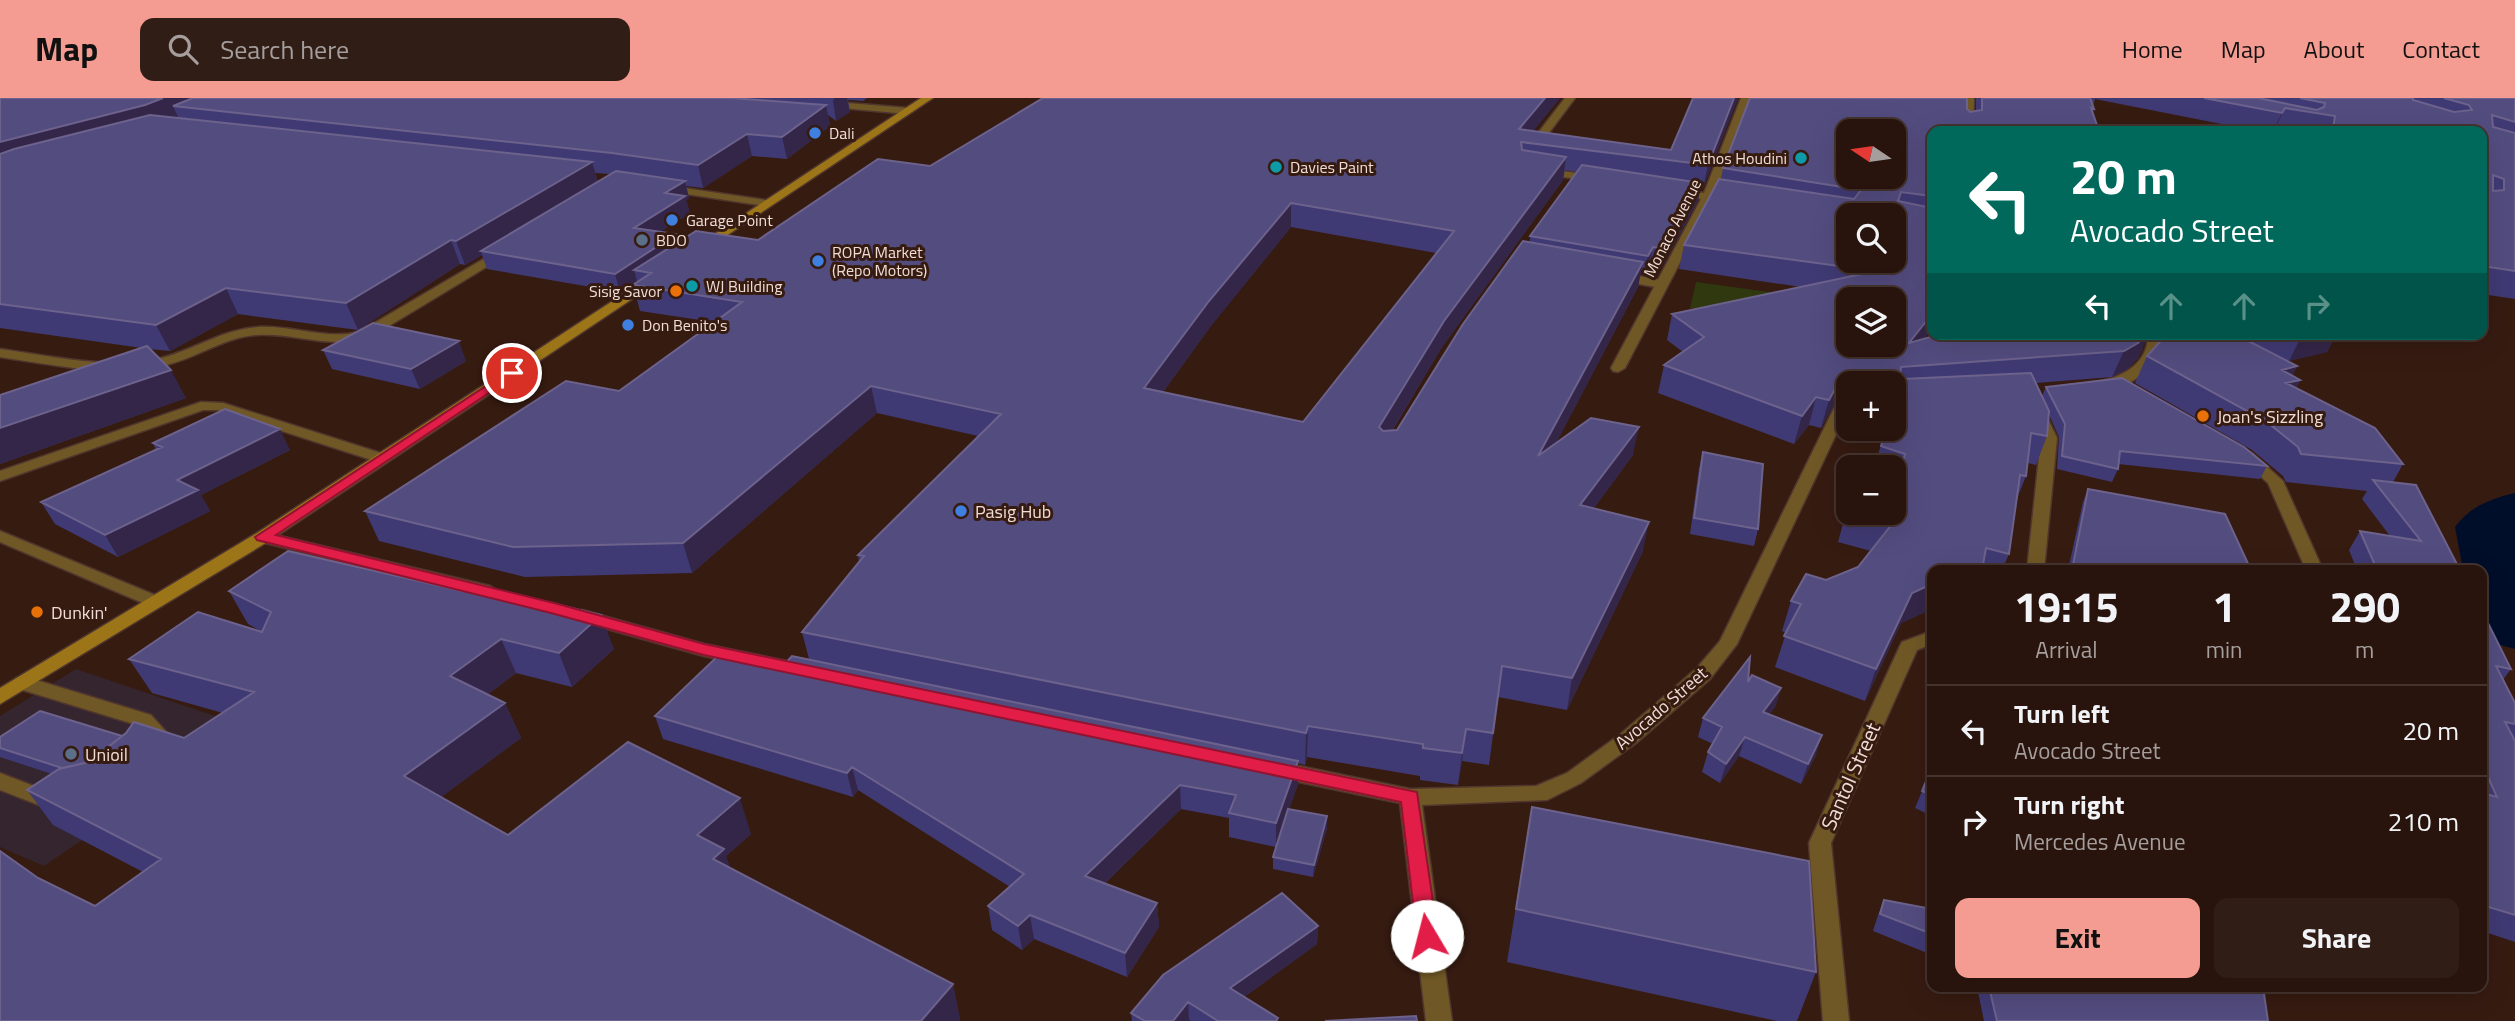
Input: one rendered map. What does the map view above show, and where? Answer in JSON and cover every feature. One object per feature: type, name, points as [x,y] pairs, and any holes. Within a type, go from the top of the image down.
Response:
[{"type":"main road","points":[[687,257],[765,203],[928,98]]},
{"type":"main road","points":[[0,697],[263,537],[663,272]]},
{"type":"street","points":[[1532,148],[1570,98]]},
{"type":"street","name":"Monaco Avenue","points":[[1618,368],[1709,197],[1746,98]]},
{"type":"street","points":[[1968,126],[1969,98]]},
{"type":"street","points":[[808,102],[908,111]]},
{"type":"street","points":[[1524,168],[1571,181],[1614,182]]},
{"type":"street","points":[[651,186],[765,203]]},
{"type":"street","points":[[1668,191],[1746,202]]},
{"type":"street","points":[[0,353],[125,367],[166,361],[202,346],[257,330],[345,341],[364,335],[514,244]]},
{"type":"street","points":[[1609,275],[1661,284]]},
{"type":"street","points":[[2093,386],[2125,386],[2150,357],[2156,340]]},
{"type":"street","points":[[2028,394],[2049,438],[2036,565]]},
{"type":"street","points":[[0,476],[201,406],[218,406],[382,458]]},
{"type":"street","name":"Avocado Street","points":[[1261,766],[1410,797],[1539,794],[1574,778],[1703,674],[1728,644],[1836,419]]},
{"type":"street","points":[[2234,448],[2276,481],[2313,565]]},
{"type":"street","points":[[0,536],[156,602]]},
{"type":"street","points":[[263,537],[514,598]]},
{"type":"street","points":[[567,612],[704,650],[826,675]]},
{"type":"street","name":"Santol Street","points":[[1836,1021],[1819,843],[1909,646],[1927,639]]},
{"type":"street","points":[[23,683],[144,720],[160,736],[141,761]]},
{"type":"street","points":[[0,781],[51,802],[65,799]]},
{"type":"street","points":[[1410,797],[1439,1021]]},
{"type":"shaded area","points":[[76,669],[247,727],[44,866],[0,847],[0,716]]},
{"type":"green space","points":[[1696,282],[1819,299],[1817,326],[1690,308]]},
{"type":"building","points":[[0,98],[163,98],[0,142]]},
{"type":"building","points":[[193,98],[732,98],[826,105],[782,137],[747,134],[698,165],[612,153],[173,106]]},
{"type":"building","points":[[1043,98],[1545,98],[1519,129],[1671,150],[1693,98],[1734,98],[1708,165],[1521,142],[1522,150],[1566,157],[1444,321],[1379,427],[1383,431],[1397,430],[1463,324],[1523,241],[1643,262],[1538,456],[1591,418],[1639,427],[1580,505],[1649,522],[1572,678],[1502,666],[1493,733],[1466,729],[1462,753],[1423,748],[1423,744],[1308,726],[1306,733],[802,632],[864,556],[858,555],[1001,414],[871,386],[683,543],[513,547],[365,511],[566,381],[619,391],[742,302],[633,285],[651,273],[634,270],[696,231],[758,240],[878,159],[930,166]],"holes":[[[1291,203],[1454,231],[1303,422],[1144,388],[1209,301]]]},
{"type":"building","points":[[1750,98],[1967,98],[1967,109],[1970,112],[1982,110],[1982,98],[2090,98],[2097,126],[1927,126],[1927,195],[1901,192],[1898,201],[1927,207],[1927,320],[1909,343],[1927,338],[2141,340],[2124,351],[1901,367],[1901,371],[1836,371],[1836,387],[1829,400],[1816,397],[1802,416],[1664,365],[1704,337],[1672,314],[1867,273],[1906,273],[1906,203],[1836,203],[1836,266],[1684,245],[1719,179],[1854,199],[1861,190],[1855,189],[1906,189],[1906,119],[1836,119],[1836,186],[1723,168]]},
{"type":"building","points":[[2204,98],[2258,98],[2317,110],[2324,107],[2325,103],[2300,98],[2413,98],[2454,112],[2472,110],[2469,105],[2444,98],[2515,98],[2515,122],[2492,115],[2493,127],[2515,133],[2515,271],[2487,267],[2487,126],[2333,126],[2335,116],[2285,108],[2282,113]],"holes":[[[2493,175],[2504,179],[2504,190],[2493,191]]]},
{"type":"building","points":[[150,115],[592,162],[456,241],[451,240],[346,303],[226,288],[156,325],[0,304],[0,154]]},
{"type":"building","points":[[1582,165],[1701,183],[1666,249],[1653,247],[1648,256],[1530,236]]},
{"type":"building","points":[[616,171],[685,181],[665,193],[685,196],[634,228],[676,234],[615,274],[481,251]]},
{"type":"building","points":[[373,323],[459,341],[411,369],[323,350]]},
{"type":"building","points":[[2162,340],[2247,340],[2297,366],[2282,370],[2300,380],[2286,383],[2375,428],[2403,464],[2301,454],[2298,447],[2267,422],[2147,356]]},
{"type":"building","points":[[147,346],[171,370],[0,428],[0,395]]},
{"type":"building","points":[[2031,373],[2049,411],[2047,436],[2031,433],[2026,476],[2020,475],[2009,554],[1986,548],[1983,565],[1927,565],[1927,586],[1912,593],[1876,669],[1784,636],[1801,604],[1791,601],[1806,574],[1826,580],[1858,567],[1891,525],[1906,525],[1906,455],[1881,446],[1882,441],[1906,441],[1906,379]]},
{"type":"building","points":[[2122,378],[2244,447],[2267,466],[2120,451],[2118,469],[2062,456],[2065,424],[2046,387]]},
{"type":"building","points":[[225,409],[280,429],[177,480],[198,490],[105,535],[41,502],[162,447],[153,443]]},
{"type":"building","points":[[1703,452],[1763,464],[1758,529],[1694,518]]},
{"type":"building","points":[[2373,480],[2416,485],[2457,565],[2375,565],[2360,531],[2421,541]]},
{"type":"building","points":[[2088,489],[2225,514],[2249,565],[2073,565]]},
{"type":"building","points":[[288,551],[462,591],[472,584],[601,615],[559,653],[501,639],[450,676],[505,703],[404,776],[508,835],[628,742],[740,798],[697,835],[724,849],[713,859],[953,984],[921,1021],[0,1021],[0,851],[38,878],[95,906],[161,859],[27,790],[59,769],[89,762],[126,733],[134,722],[184,738],[254,692],[129,659],[198,612],[262,632],[271,612],[229,591]]},
{"type":"building","points":[[2487,621],[2511,669],[2496,666],[2515,703],[2515,724],[2505,722],[2515,741],[2515,915],[2487,907],[2487,794],[2497,797],[2487,775]]},
{"type":"building","points":[[723,651],[782,667],[792,656],[1298,761],[1276,823],[1229,813],[1236,795],[1180,785],[1085,876],[1157,903],[1125,953],[1030,915],[1018,926],[988,906],[1024,874],[852,767],[847,773],[655,716]]},
{"type":"building","points":[[1750,657],[1748,682],[1752,675],[1781,688],[1763,712],[1822,735],[1808,764],[1745,737],[1726,764],[1708,752],[1722,727],[1703,718]]},
{"type":"building","points":[[40,711],[122,736],[89,762],[62,768],[0,748],[0,737]]},
{"type":"building","points":[[1927,779],[1927,793],[1922,791]]},
{"type":"building","points":[[1532,807],[1809,861],[1816,972],[1516,909]]},
{"type":"building","points":[[1288,809],[1327,816],[1314,865],[1273,857]]},
{"type":"building","points":[[1282,893],[1318,926],[1230,988],[1278,1018],[1276,1021],[1218,1021],[1188,1002],[1173,1021],[1145,1021],[1131,1013],[1163,975]]},
{"type":"building","points":[[1884,900],[1927,908],[1927,932],[1880,914]]},
{"type":"building","points":[[1990,992],[2264,992],[2268,1021],[1997,1021]]},
{"type":"building","points":[[1416,1016],[1417,1021],[1325,1021]]},
{"type":"waterway","points":[[2515,513],[2488,527],[2504,604],[2515,626]]},
{"type":"place","name":"Dali","points":[[815,133]]},
{"type":"place","name":"Athos Houdini","points":[[1801,158]]},
{"type":"place","name":"Davies Paint","points":[[1276,167]]},
{"type":"place","name":"Garage Point","points":[[672,220]]},
{"type":"place","name":"BDO","points":[[642,240]]},
{"type":"place","name":"ROPA Market (Repo Motors)","points":[[818,261]]},
{"type":"place","name":"WJ Building","points":[[692,286]]},
{"type":"place","name":"Sisig Savor","points":[[676,291]]},
{"type":"place","name":"Don Benito's","points":[[628,325]]},
{"type":"place","name":"Joan's Sizzling","points":[[2203,416]]},
{"type":"place","name":"Pasig Hub","points":[[961,511]]},
{"type":"place","name":"Dunkin'","points":[[37,612]]},
{"type":"place","name":"Unioil","points":[[71,754]]},
{"type":"route","points":[[512,373],[263,537],[554,608],[704,650],[1410,797],[1427,936]]}]
